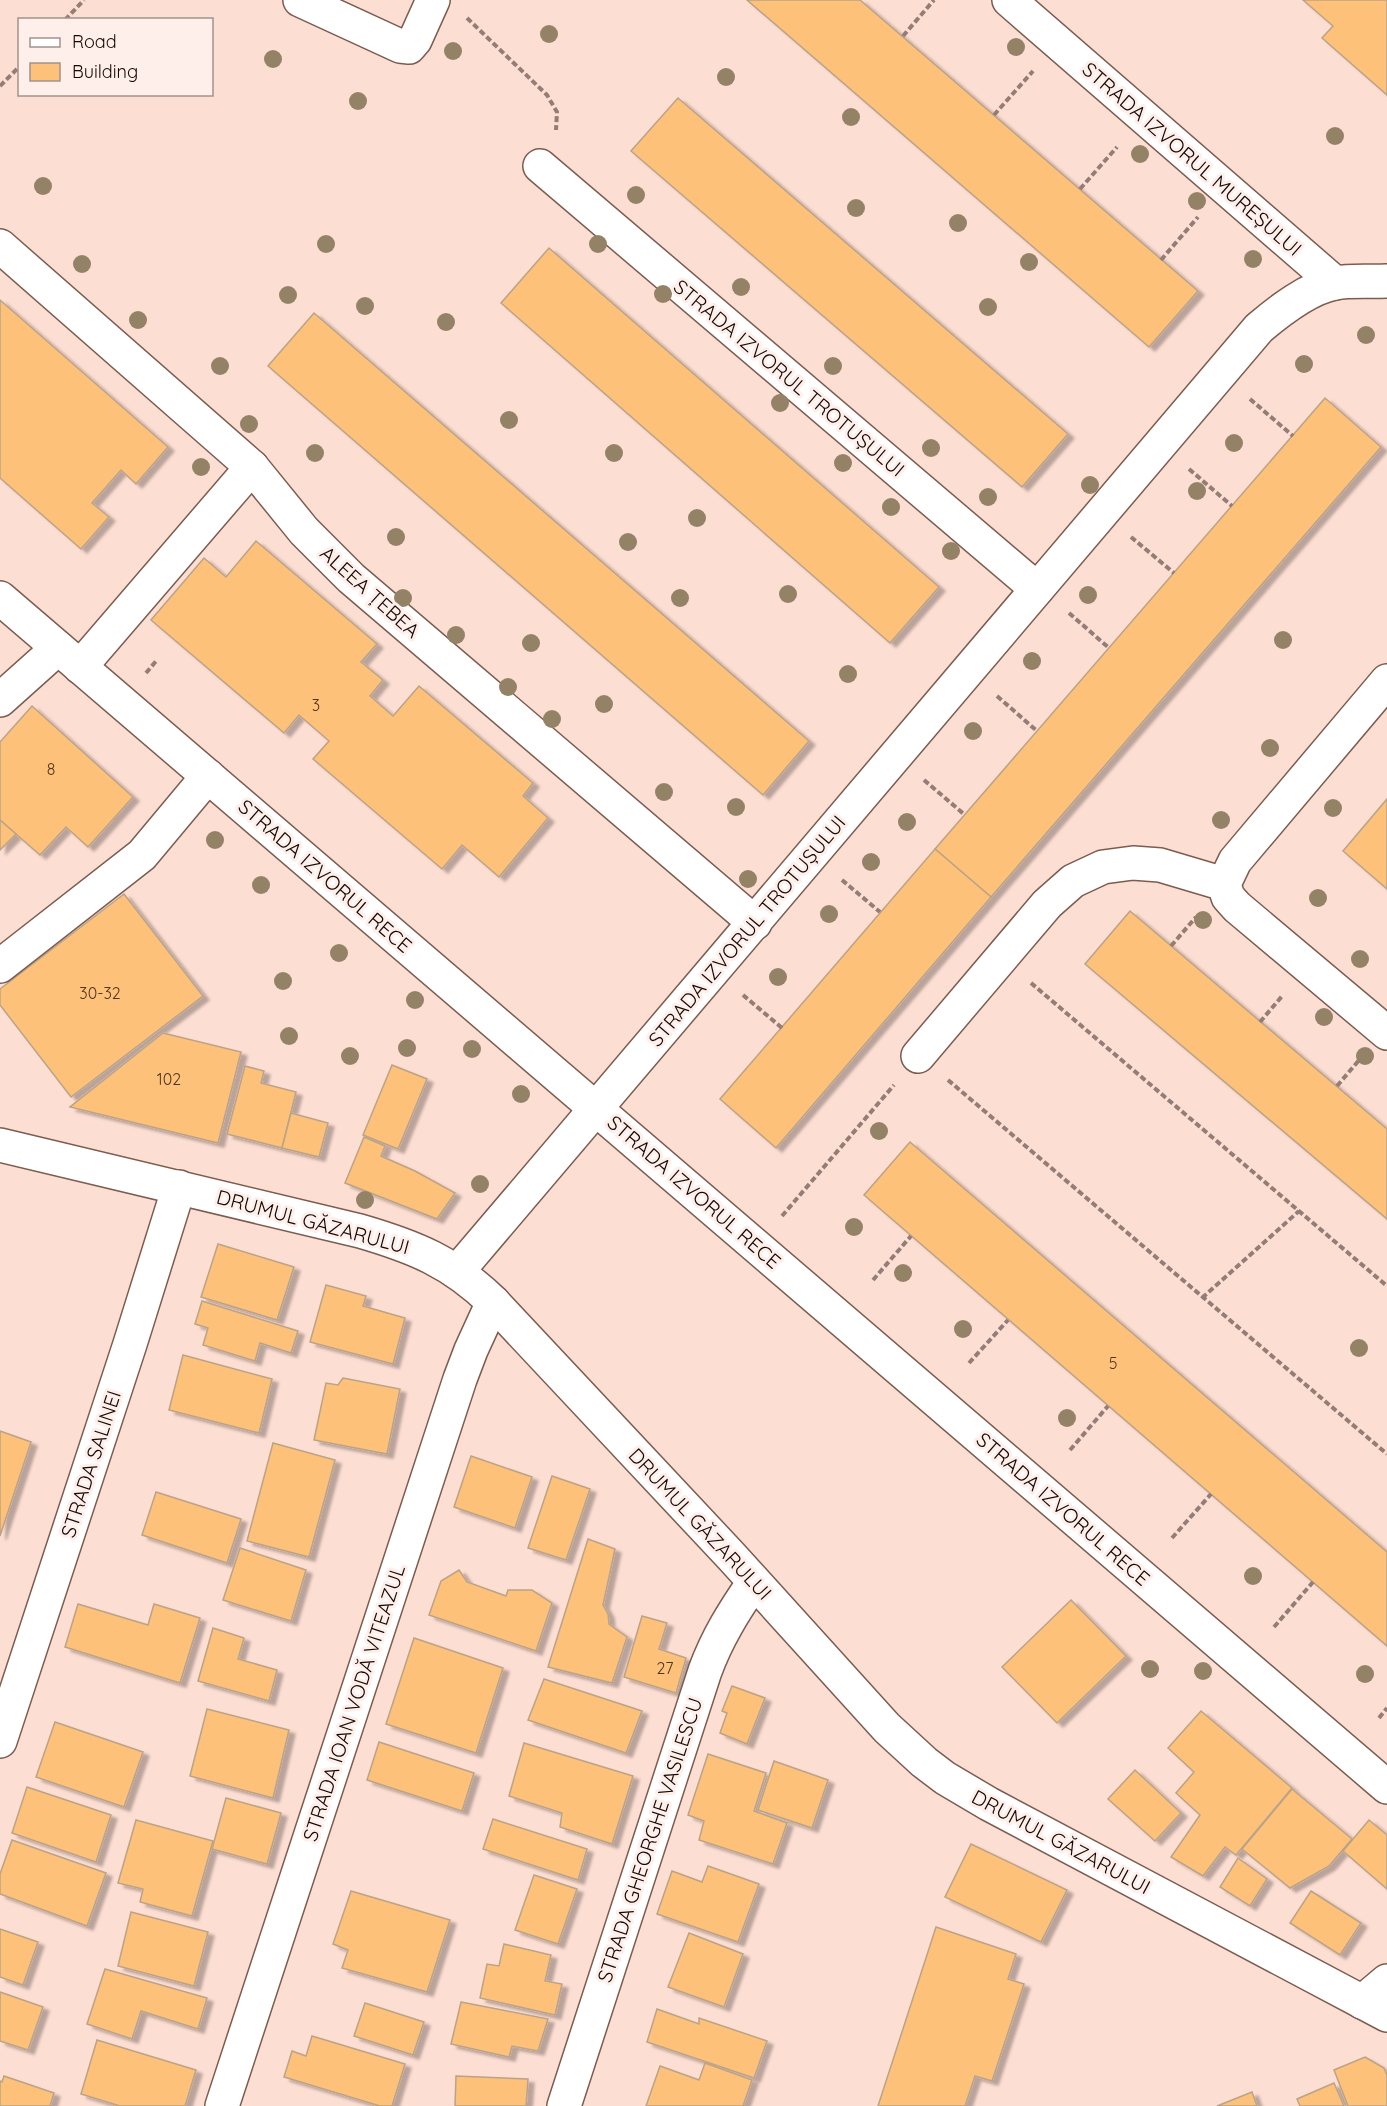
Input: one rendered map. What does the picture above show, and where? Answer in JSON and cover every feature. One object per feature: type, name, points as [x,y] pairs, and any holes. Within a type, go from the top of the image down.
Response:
[{"type":"street","points":[[300,0],[399,46],[409,47],[415,40],[433,0]]},
{"type":"street","name":"STRADA IZVORUL MUREȘULUI","points":[[1009,0],[1335,283]]},
{"type":"street","name":"STRADA IZVORUL TROTUȘULUI","points":[[540,166],[1038,588]]},
{"type":"street","name":"ALEEA ȚEBEA","points":[[0,246],[252,467],[304,531],[351,578],[755,923]]},
{"type":"street","points":[[1335,283],[1387,281]]},
{"type":"street","name":"STRADA IZVORUL TROTUȘULUI","points":[[457,1272],[1259,328],[1282,309],[1302,297],[1335,283]]},
{"type":"street","points":[[0,700],[69,658],[252,467]]},
{"type":"street","name":"STRADA IZVORUL RECE","points":[[0,598],[1387,1787]]},
{"type":"street","points":[[1387,681],[1235,861],[1224,884],[1228,897],[1237,906],[1387,1033]]},
{"type":"street","points":[[0,966],[142,855],[208,776]]},
{"type":"street","points":[[918,1056],[1047,904],[1073,880],[1103,867],[1133,863],[1160,865],[1224,884]]},
{"type":"street","name":"DRUMUL GĂZARULUI","points":[[0,1144],[380,1236],[419,1250],[457,1272],[476,1285],[493,1302],[887,1728],[945,1778],[989,1804],[1374,2008],[1387,1980]]},
{"type":"street","name":"STRADA SALINEI","points":[[0,1741],[180,1187]]},
{"type":"street","name":"STRADA IOAN VODĂ VITEAZUL","points":[[222,2106],[460,1379],[493,1302]]},
{"type":"street","name":"STRADA GHEORGHE VASILESCU","points":[[564,2106],[705,1671],[727,1621],[754,1582]]},
{"type":"path","points":[[67,18],[84,0]]},
{"type":"path","points":[[903,36],[934,0]]},
{"type":"path","points":[[465,16],[547,95],[557,112],[556,130]]},
{"type":"path","points":[[994,115],[1058,42]]},
{"type":"path","points":[[0,86],[18,68]]},
{"type":"path","points":[[1080,189],[1144,117]]},
{"type":"path","points":[[1161,260],[1225,187]]},
{"type":"path","points":[[1220,373],[1293,436]]},
{"type":"path","points":[[1160,444],[1232,506]]},
{"type":"path","points":[[1103,512],[1174,573]]},
{"type":"path","points":[[1038,588],[1109,648]]},
{"type":"path","points":[[968,672],[1037,731]]},
{"type":"path","points":[[896,756],[965,815]]},
{"type":"path","points":[[812,855],[880,912]]},
{"type":"path","points":[[1001,957],[1387,1286]]},
{"type":"path","points":[[714,970],[782,1028]]},
{"type":"path","points":[[756,1246],[918,1056],[1387,1454]]},
{"type":"path","points":[[1202,1298],[1299,1211]]},
{"type":"path","points":[[873,1280],[911,1236]]},
{"type":"path","points":[[969,1363],[1008,1320]]},
{"type":"path","points":[[1070,1450],[1108,1406]]},
{"type":"path","points":[[1172,1538],[1211,1494]]},
{"type":"path","points":[[1274,1627],[1313,1582]]},
{"type":"path","points":[[1379,1718],[1387,1708]]},
{"type":"building","points":[[747,0],[860,0],[1198,291],[1149,347]]},
{"type":"building","points":[[1303,0],[1387,0],[1387,95],[1322,38],[1333,26]]},
{"type":"building","points":[[678,98],[1068,434],[1022,487],[631,151]]},
{"type":"building","points":[[549,248],[939,587],[890,643],[501,303]]},
{"type":"building","points":[[0,300],[168,447],[136,484],[121,470],[92,503],[109,517],[81,549],[0,478]]},
{"type":"building","points":[[314,313],[809,741],[763,795],[268,366]]},
{"type":"building","points":[[1325,398],[1381,447],[991,897],[935,849]]},
{"type":"building","points":[[256,541],[377,644],[361,662],[383,680],[370,696],[393,716],[419,686],[533,783],[523,796],[548,818],[499,877],[462,845],[442,869],[313,759],[329,741],[299,715],[284,733],[151,620],[204,558],[226,577]]},
{"type":"building","points":[[32,706],[133,797],[88,847],[66,827],[40,855],[0,820],[0,742]]},
{"type":"building","points":[[1387,799],[1387,889],[1343,851]]},
{"type":"building","points":[[0,820],[16,834],[0,850]]},
{"type":"building","points":[[935,849],[991,897],[776,1148],[720,1099]]},
{"type":"building","points":[[124,894],[203,996],[71,1097],[0,1005],[0,989]]},
{"type":"building","points":[[1130,911],[1387,1129],[1387,1219],[1085,964]]},
{"type":"building","points":[[163,1033],[241,1052],[218,1143],[70,1107]]},
{"type":"building","points":[[392,1065],[427,1079],[398,1149],[363,1135]]},
{"type":"building","points":[[245,1066],[264,1071],[261,1083],[296,1092],[282,1148],[227,1134]]},
{"type":"building","points":[[291,1113],[328,1123],[319,1157],[282,1148]]},
{"type":"building","points":[[364,1137],[385,1146],[381,1156],[455,1193],[437,1219],[345,1183]]},
{"type":"building","points":[[910,1142],[1387,1552],[1387,1646],[864,1195]]},
{"type":"building","points":[[218,1244],[294,1267],[277,1320],[201,1297]]},
{"type":"building","points":[[326,1285],[366,1296],[363,1306],[405,1318],[393,1364],[310,1342]]},
{"type":"building","points":[[202,1301],[298,1331],[291,1353],[260,1343],[255,1361],[203,1345],[208,1328],[195,1324]]},
{"type":"building","points":[[183,1355],[272,1379],[259,1433],[169,1410]]},
{"type":"building","points":[[343,1378],[400,1389],[387,1454],[314,1440],[326,1383],[338,1385]]},
{"type":"building","points":[[0,1431],[31,1442],[0,1536]]},
{"type":"building","points":[[273,1443],[335,1460],[309,1557],[247,1541]]},
{"type":"building","points":[[471,1456],[532,1477],[515,1528],[454,1507]]},
{"type":"building","points":[[552,1476],[590,1489],[566,1560],[528,1548]]},
{"type":"building","points":[[156,1492],[241,1519],[227,1563],[142,1535]]},
{"type":"building","points":[[588,1539],[615,1549],[603,1605],[608,1614],[609,1624],[627,1637],[612,1683],[548,1667]]},
{"type":"building","points":[[240,1548],[306,1570],[291,1621],[223,1600]]},
{"type":"building","points":[[459,1570],[467,1582],[506,1596],[508,1590],[532,1590],[552,1603],[536,1651],[429,1615],[441,1581]]},
{"type":"building","points":[[1071,1600],[1126,1656],[1057,1723],[1002,1667]]},
{"type":"building","points":[[78,1604],[148,1625],[154,1604],[200,1618],[180,1683],[65,1647]]},
{"type":"building","points":[[642,1616],[667,1623],[659,1649],[686,1658],[676,1693],[624,1677]]},
{"type":"building","points":[[213,1628],[244,1638],[238,1659],[277,1670],[269,1701],[198,1681]]},
{"type":"building","points":[[414,1638],[503,1668],[476,1753],[386,1724]]},
{"type":"building","points":[[544,1679],[642,1711],[626,1753],[528,1720]]},
{"type":"building","points":[[732,1686],[765,1698],[747,1744],[720,1733],[727,1713],[722,1711]]},
{"type":"building","points":[[207,1709],[289,1730],[273,1798],[190,1776]]},
{"type":"building","points":[[1201,1711],[1292,1788],[1236,1855],[1225,1847],[1203,1876],[1171,1857],[1200,1815],[1176,1793],[1194,1772],[1168,1748]]},
{"type":"building","points":[[55,1722],[143,1752],[124,1807],[36,1777]]},
{"type":"building","points":[[379,1742],[474,1773],[462,1811],[367,1780]]},
{"type":"building","points":[[524,1743],[633,1776],[612,1844],[560,1827],[562,1813],[509,1796]]},
{"type":"building","points":[[708,1754],[766,1773],[754,1811],[787,1823],[773,1864],[699,1840],[704,1821],[688,1815]]},
{"type":"building","points":[[774,1761],[828,1780],[812,1828],[758,1810]]},
{"type":"building","points":[[1135,1770],[1181,1813],[1155,1841],[1108,1799]]},
{"type":"building","points":[[27,1787],[111,1815],[96,1862],[12,1833]]},
{"type":"building","points":[[1292,1789],[1352,1839],[1329,1866],[1290,1888],[1242,1849]]},
{"type":"building","points":[[226,1798],[281,1813],[267,1864],[212,1849]]},
{"type":"building","points":[[493,1819],[587,1849],[578,1880],[483,1849]]},
{"type":"building","points":[[136,1820],[213,1841],[192,1916],[140,1902],[143,1889],[118,1883]]},
{"type":"building","points":[[1369,1820],[1387,1835],[1387,1889],[1343,1851]]},
{"type":"building","points":[[12,1840],[106,1873],[87,1926],[0,1894],[0,1874]]},
{"type":"building","points":[[971,1844],[1067,1890],[1041,1942],[945,1897]]},
{"type":"building","points":[[1238,1858],[1267,1879],[1250,1906],[1220,1887]]},
{"type":"building","points":[[708,1866],[759,1884],[738,1942],[657,1914],[672,1871],[702,1882]]},
{"type":"building","points":[[534,1875],[577,1889],[558,1944],[515,1930]]},
{"type":"building","points":[[351,1891],[450,1920],[427,1992],[342,1968],[348,1950],[333,1944]]},
{"type":"building","points":[[1311,1891],[1361,1923],[1340,1955],[1290,1923]]},
{"type":"building","points":[[131,1912],[208,1932],[194,1986],[118,1966]]},
{"type":"building","points":[[936,1927],[1016,1954],[1008,1979],[1024,1984],[992,2081],[975,2076],[965,2106],[878,2106]]},
{"type":"building","points":[[0,1929],[38,1942],[23,1985],[0,1977]]},
{"type":"building","points":[[689,1933],[743,1954],[724,2007],[668,1987]]},
{"type":"building","points":[[504,1944],[551,1955],[545,1981],[562,1984],[555,2015],[480,1998],[487,1964],[499,1966]]},
{"type":"building","points":[[105,1969],[207,1998],[198,2029],[141,2011],[132,2039],[87,2024]]},
{"type":"building","points":[[0,1992],[43,2007],[28,2050],[0,2041]]},
{"type":"building","points":[[461,2002],[548,2019],[538,2051],[512,2046],[509,2057],[451,2044]]},
{"type":"building","points":[[365,2003],[424,2022],[413,2055],[354,2036]]},
{"type":"building","points":[[657,2009],[699,2024],[699,2018],[767,2041],[754,2078],[647,2042]]},
{"type":"building","points":[[312,2036],[405,2064],[392,2106],[380,2106],[284,2077],[292,2051],[306,2056]]},
{"type":"building","points":[[97,2040],[196,2070],[185,2106],[120,2106],[81,2094]]},
{"type":"building","points":[[1365,2057],[1384,2068],[1387,2075],[1387,2106],[1348,2106],[1334,2070]]},
{"type":"building","points":[[705,2063],[752,2080],[743,2106],[646,2106],[660,2066],[699,2080]]},
{"type":"building","points":[[4,2076],[54,2093],[50,2106],[0,2106],[0,2081],[2,2082]]},
{"type":"building","points":[[456,2076],[528,2079],[526,2106],[455,2106]]},
{"type":"building","points":[[1334,2083],[1344,2106],[1300,2106],[1297,2099]]},
{"type":"building","points":[[1252,2092],[1257,2106],[1217,2106]]}]
